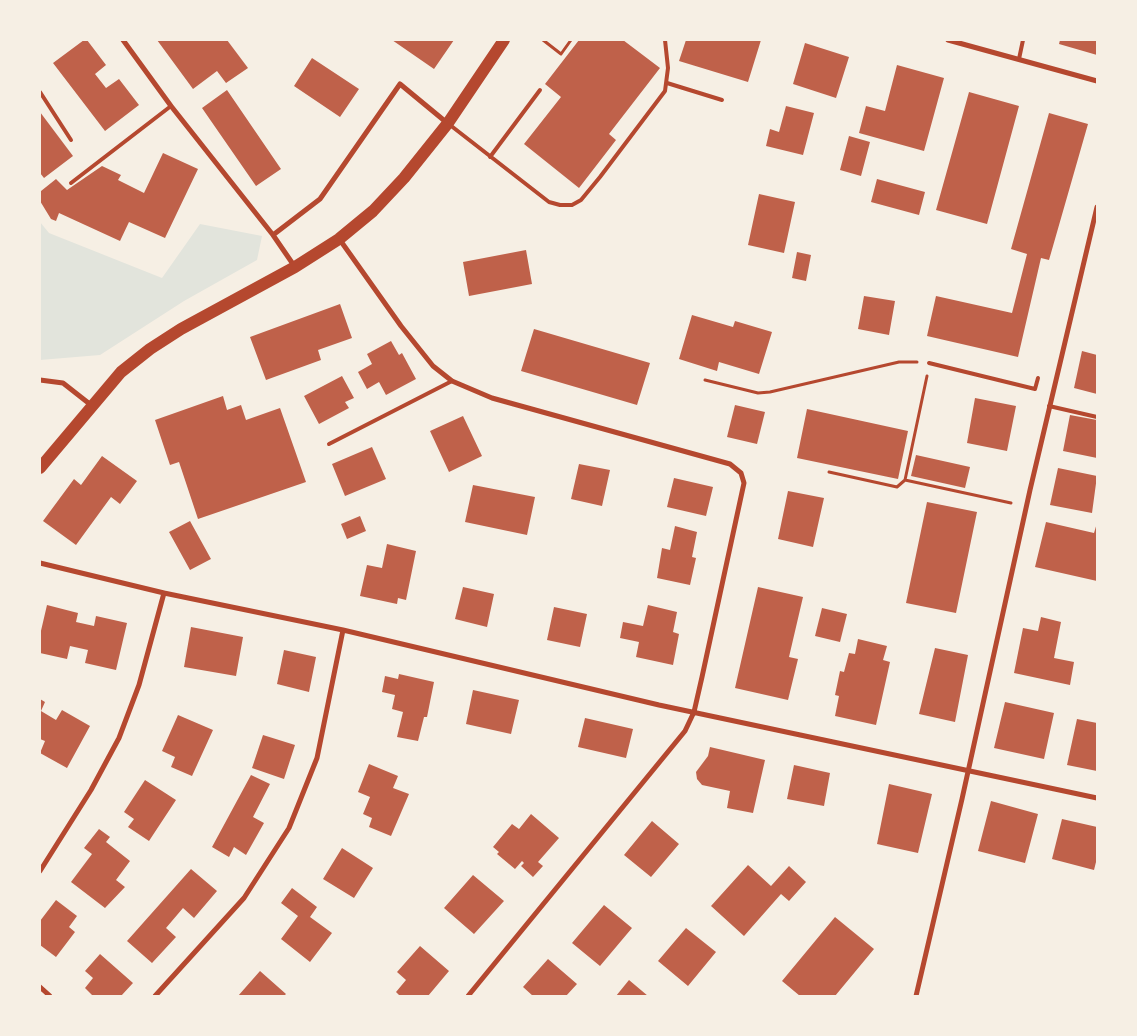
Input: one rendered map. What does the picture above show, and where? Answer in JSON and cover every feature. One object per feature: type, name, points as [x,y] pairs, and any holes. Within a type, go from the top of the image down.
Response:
[{"type":"main road","points":[[40,468],[91,405],[121,372],[150,349],[181,329],[295,267],[339,239],[373,212],[404,178],[448,123],[505,42]]},
{"type":"street","points":[[123,40],[171,106],[273,235],[295,267]]},
{"type":"street","points":[[948,40],[1097,81]]},
{"type":"street","points":[[273,235],[320,199],[400,84],[448,123]]},
{"type":"street","points":[[916,996],[1049,406],[1097,207]]},
{"type":"street","points":[[339,239],[401,326],[433,366],[452,381],[492,398],[730,464],[741,473],[743,493],[694,712],[679,742],[468,996]]},
{"type":"street","points":[[40,380],[63,384],[91,405]]},
{"type":"street","points":[[40,563],[164,593],[343,630],[694,712],[1097,798]]},
{"type":"street","points":[[40,871],[91,790],[119,738],[139,685],[164,593]]},
{"type":"street","points":[[155,996],[244,898],[289,828],[317,758],[343,630]]},
{"type":"street","points":[[40,987],[50,996]]},
{"type":"lane","points":[[448,123],[549,202],[560,205],[572,205],[581,200],[608,167],[665,91],[667,83],[665,40]]},
{"type":"lane","points":[[1018,59],[1024,40]]},
{"type":"lane","points":[[667,83],[722,100]]},
{"type":"lane","points":[[490,156],[540,90]]},
{"type":"lane","points":[[40,92],[71,140]]},
{"type":"lane","points":[[71,183],[171,106]]},
{"type":"lane","points":[[930,363],[1035,389],[1038,378]]},
{"type":"lane","points":[[329,444],[452,381]]},
{"type":"lane","points":[[1049,406],[1097,417]]},
{"type":"path","points":[[543,40],[561,54],[571,40]]},
{"type":"path","points":[[705,380],[758,392],[770,392],[899,362],[930,363],[906,480],[897,487],[829,472]]},
{"type":"path","points":[[906,480],[1027,506]]},
{"type":"shaded area","points":[[40,222],[49,233],[162,278],[200,224],[262,236],[257,260],[184,301],[100,355],[40,360]]},
{"type":"building","points":[[84,40],[87,40],[106,65],[95,74],[106,88],[119,79],[139,105],[105,131],[53,63]]},
{"type":"building","points":[[157,40],[227,40],[248,68],[226,83],[217,71],[193,89]]},
{"type":"building","points":[[392,40],[454,40],[434,69]]},
{"type":"building","points":[[579,40],[623,40],[660,68],[609,134],[616,140],[579,188],[524,144],[561,97],[545,84]]},
{"type":"building","points":[[686,40],[761,40],[748,82],[679,61]]},
{"type":"building","points":[[1060,40],[1097,40],[1097,55],[1059,44]]},
{"type":"building","points":[[805,43],[849,57],[836,98],[793,84]]},
{"type":"building","points":[[312,58],[359,89],[340,117],[294,86]]},
{"type":"building","points":[[897,65],[944,78],[924,151],[859,133],[866,106],[885,111]]},
{"type":"building","points":[[227,90],[281,169],[256,186],[202,108]]},
{"type":"building","points":[[969,92],[1019,106],[987,224],[936,210]]},
{"type":"building","points":[[786,106],[814,113],[803,155],[766,146],[770,129],[779,132]]},
{"type":"building","points":[[40,112],[73,156],[44,178],[40,173]]},
{"type":"building","points":[[1049,113],[1088,124],[1049,260],[1041,258],[1018,357],[927,336],[936,296],[1012,313],[1027,254],[1011,249]]},
{"type":"building","points":[[849,136],[870,142],[861,176],[840,170]]},
{"type":"building","points":[[163,153],[198,169],[165,238],[129,222],[120,241],[59,213],[56,221],[51,219],[40,201],[41,191],[56,179],[67,190],[102,166],[121,175],[118,180],[144,193]]},
{"type":"building","points":[[877,179],[925,192],[919,215],[871,202]]},
{"type":"building","points":[[759,194],[795,202],[784,253],[748,245]]},
{"type":"building","points":[[526,250],[532,284],[469,296],[463,262]]},
{"type":"building","points":[[797,252],[811,255],[806,281],[792,278]]},
{"type":"building","points":[[864,296],[895,301],[889,335],[858,329]]},
{"type":"building","points":[[340,304],[352,338],[318,350],[321,360],[266,380],[250,337]]},
{"type":"building","points":[[692,315],[733,327],[735,321],[772,332],[759,374],[719,362],[717,371],[679,359]]},
{"type":"building","points":[[534,329],[650,363],[637,405],[521,371]]},
{"type":"building","points":[[391,341],[399,355],[402,353],[416,379],[386,395],[379,382],[367,389],[358,372],[372,364],[367,354]]},
{"type":"building","points":[[1082,351],[1097,355],[1097,394],[1074,388]]},
{"type":"building","points":[[342,376],[354,398],[345,402],[349,408],[319,424],[304,396]]},
{"type":"building","points":[[223,396],[227,410],[241,405],[246,420],[280,408],[306,482],[198,519],[179,462],[170,465],[155,420]]},
{"type":"building","points":[[975,398],[1016,406],[1007,451],[967,443]]},
{"type":"building","points":[[735,405],[765,412],[757,444],[727,437]]},
{"type":"building","points":[[807,409],[908,431],[898,479],[797,458]]},
{"type":"building","points":[[1070,415],[1097,420],[1097,458],[1063,451]]},
{"type":"building","points":[[463,416],[482,456],[449,472],[430,431]]},
{"type":"building","points":[[372,447],[386,479],[345,496],[332,464]]},
{"type":"building","points":[[916,455],[970,467],[965,488],[911,476]]},
{"type":"building","points":[[102,456],[137,481],[120,504],[111,497],[76,545],[43,521],[74,479],[81,485]]},
{"type":"building","points":[[579,464],[610,470],[602,506],[571,499]]},
{"type":"building","points":[[1058,468],[1097,476],[1092,513],[1050,505]]},
{"type":"building","points":[[674,478],[713,487],[706,516],[667,507]]},
{"type":"building","points":[[473,485],[535,497],[527,535],[465,522]]},
{"type":"building","points":[[788,491],[824,498],[813,547],[778,539]]},
{"type":"building","points":[[927,502],[977,512],[956,613],[906,603]]},
{"type":"building","points":[[360,516],[366,531],[347,539],[341,524]]},
{"type":"building","points":[[190,521],[211,559],[190,570],[169,532]]},
{"type":"building","points":[[1046,522],[1094,533],[1097,523],[1097,581],[1035,567]]},
{"type":"building","points":[[675,526],[697,532],[692,557],[696,558],[690,585],[657,578],[662,548],[670,550]]},
{"type":"building","points":[[387,544],[416,551],[406,600],[398,598],[397,604],[360,596],[367,565],[382,568]]},
{"type":"building","points":[[463,587],[494,594],[487,627],[455,619]]},
{"type":"building","points":[[758,587],[803,597],[789,657],[798,659],[788,700],[735,688]]},
{"type":"building","points":[[47,605],[78,613],[76,622],[94,626],[96,616],[127,623],[116,670],[85,663],[88,650],[70,646],[67,659],[40,653],[40,635]]},
{"type":"building","points":[[648,605],[677,612],[673,632],[679,634],[673,665],[636,657],[639,642],[620,638],[623,622],[643,626]]},
{"type":"building","points":[[554,607],[587,614],[580,647],[547,640]]},
{"type":"building","points":[[822,608],[847,614],[840,642],[815,636]]},
{"type":"building","points":[[1041,617],[1061,622],[1054,658],[1074,662],[1070,685],[1014,673],[1023,628],[1038,631]]},
{"type":"building","points":[[191,627],[243,637],[236,676],[184,667]]},
{"type":"building","points":[[858,639],[887,646],[883,660],[890,662],[876,725],[835,716],[839,696],[835,695],[840,671],[844,672],[849,653],[855,654]]},
{"type":"building","points":[[935,648],[968,655],[955,722],[919,714]]},
{"type":"building","points":[[284,650],[316,657],[309,692],[277,684]]},
{"type":"building","points":[[399,674],[434,682],[427,717],[424,717],[418,741],[397,737],[403,712],[392,709],[395,695],[382,692],[385,676],[398,679]]},
{"type":"building","points":[[473,690],[519,700],[511,734],[466,724]]},
{"type":"building","points":[[40,699],[45,702],[41,711],[56,720],[62,710],[90,726],[67,768],[40,753],[45,741],[40,739]]},
{"type":"building","points":[[1005,702],[1054,713],[1044,759],[994,748]]},
{"type":"building","points":[[178,715],[213,730],[192,776],[171,767],[175,757],[162,751]]},
{"type":"building","points":[[585,718],[633,729],[626,758],[578,747]]},
{"type":"building","points":[[1077,719],[1097,723],[1097,771],[1067,765]]},
{"type":"building","points":[[263,735],[295,745],[284,779],[252,768]]},
{"type":"building","points":[[710,747],[765,760],[753,813],[727,808],[730,791],[702,785],[697,779],[696,772],[708,756]]},
{"type":"building","points":[[369,764],[398,776],[393,788],[409,794],[391,836],[369,827],[372,818],[363,814],[370,797],[358,792]]},
{"type":"building","points":[[794,765],[830,773],[824,806],[787,799]]},
{"type":"building","points":[[251,775],[270,784],[253,817],[264,823],[246,855],[234,847],[229,857],[212,847]]},
{"type":"building","points":[[145,780],[176,800],[149,841],[128,827],[134,819],[124,812]]},
{"type":"building","points":[[889,784],[932,794],[918,853],[877,844]]},
{"type":"building","points":[[991,801],[1038,814],[1025,863],[978,851]]},
{"type":"building","points":[[531,814],[559,838],[538,862],[543,866],[533,877],[521,866],[524,863],[522,861],[515,869],[497,854],[499,852],[493,847],[512,824],[519,829]]},
{"type":"building","points":[[1062,819],[1097,827],[1097,858],[1094,870],[1052,859]]},
{"type":"building","points":[[652,821],[679,844],[651,877],[624,855]]},
{"type":"building","points":[[99,829],[110,837],[106,842],[130,861],[116,880],[125,887],[105,908],[71,882],[92,854],[84,848]]},
{"type":"building","points":[[342,848],[373,868],[354,898],[323,879]]},
{"type":"building","points":[[748,865],[771,886],[789,866],[806,882],[789,901],[781,894],[744,936],[711,906]]},
{"type":"building","points":[[191,869],[217,891],[194,918],[183,908],[166,928],[176,937],[152,963],[127,941]]},
{"type":"building","points":[[473,875],[504,901],[474,934],[444,908]]},
{"type":"building","points":[[292,888],[317,907],[310,917],[332,933],[310,962],[281,939],[298,916],[281,903]]},
{"type":"building","points":[[56,900],[77,916],[69,927],[75,932],[56,957],[40,945],[40,921]]},
{"type":"building","points":[[604,905],[632,928],[600,966],[572,943]]},
{"type":"building","points":[[835,917],[874,949],[835,996],[800,996],[782,981]]},
{"type":"building","points":[[686,928],[716,952],[688,986],[658,961]]},
{"type":"building","points":[[420,946],[449,971],[428,996],[400,996],[396,992],[406,980],[397,972]]},
{"type":"building","points":[[100,954],[133,983],[121,996],[93,996],[85,988],[93,978],[85,971]]},
{"type":"building","points":[[548,959],[577,984],[566,996],[533,996],[523,987]]},
{"type":"building","points":[[260,971],[286,994],[284,996],[238,996]]},
{"type":"building","points":[[629,980],[648,996],[616,996]]}]
